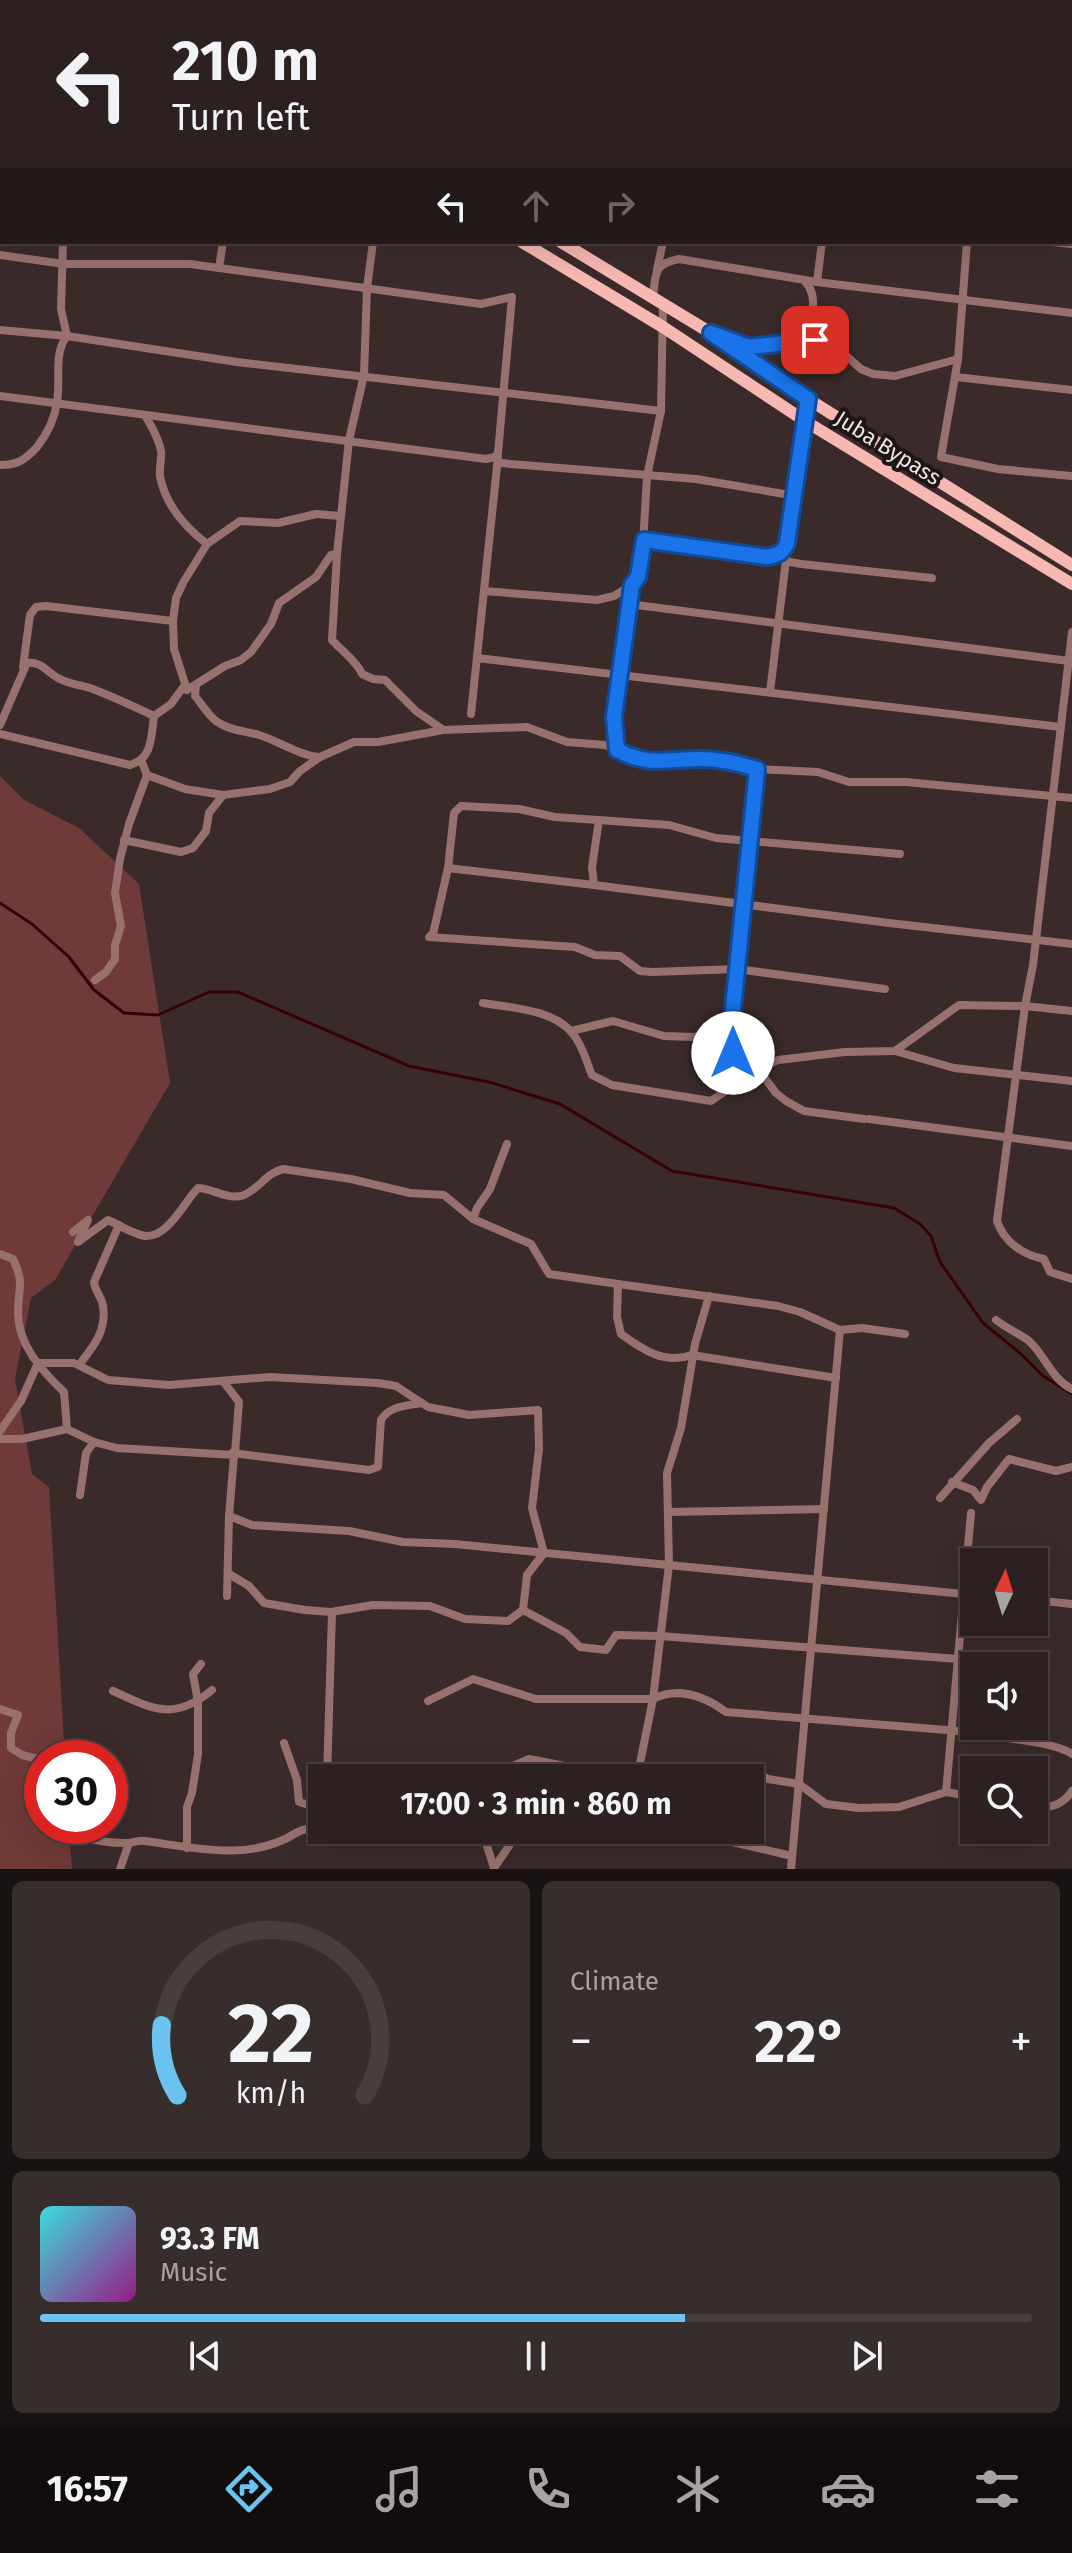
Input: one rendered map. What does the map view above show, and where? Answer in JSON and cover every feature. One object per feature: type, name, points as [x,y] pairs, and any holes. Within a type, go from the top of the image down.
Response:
[{"type":"main road","name":"Juba Bypass","points":[[525,244],[663,327],[805,421],[1072,584]]},
{"type":"main road","name":"Juba Bypass","points":[[564,244],[711,333],[808,399],[1072,565]]},
{"type":"street","points":[[63,244],[61,309],[67,336]]},
{"type":"street","points":[[219,268],[223,244]]},
{"type":"street","points":[[373,244],[367,288],[364,375],[349,440],[340,516],[332,640],[360,668],[362,674],[385,680],[416,711],[443,730]]},
{"type":"street","points":[[484,591],[597,600],[614,596],[632,585],[638,577],[644,540],[647,476],[661,411],[663,327],[656,270],[662,244]]},
{"type":"street","points":[[817,282],[822,244]]},
{"type":"street","points":[[967,244],[956,377],[941,457],[998,469],[1072,476]]},
{"type":"street","points":[[0,255],[64,264],[190,264],[481,304],[512,297],[471,714]]},
{"type":"street","points":[[656,270],[664,262],[679,259],[817,282],[1072,313]]},
{"type":"street","points":[[801,343],[810,323],[814,301],[812,289],[804,280]]},
{"type":"street","points":[[0,330],[67,336],[237,362],[661,411]]},
{"type":"street","points":[[711,333],[749,347],[815,340],[831,344],[861,369],[873,374],[895,376],[958,359]]},
{"type":"street","points":[[0,465],[23,462],[47,434],[57,403],[60,344],[67,336]]},
{"type":"street","points":[[956,377],[1072,390]]},
{"type":"street","points":[[0,396],[486,459],[498,453]]},
{"type":"street","points":[[770,692],[782,557],[796,496],[808,399]]},
{"type":"street","points":[[145,415],[157,436],[165,494],[185,528],[207,544]]},
{"type":"street","points":[[500,463],[696,479],[796,496]]},
{"type":"street","points":[[337,554],[331,555],[316,577],[279,603],[271,624],[251,652],[187,690],[174,649],[173,621],[179,590],[207,544],[240,521],[278,523],[316,514],[340,516]]},
{"type":"street","points":[[644,540],[782,557],[801,564],[932,578]]},
{"type":"street","points":[[617,750],[613,729],[632,585]]},
{"type":"street","points":[[629,604],[1069,661]]},
{"type":"street","points":[[22,672],[30,615],[36,607],[173,621]]},
{"type":"street","points":[[1072,632],[1036,940],[997,1221],[1008,1241],[1033,1257],[1044,1259],[1050,1272],[1072,1279]]},
{"type":"street","points":[[477,658],[1061,727]]},
{"type":"street","points":[[0,725],[27,663],[41,664],[50,674],[69,683],[88,687],[154,716]]},
{"type":"street","points":[[196,685],[195,696],[216,721],[241,732],[260,735],[308,756],[320,757]]},
{"type":"street","points":[[0,734],[130,765],[142,762],[148,753],[154,716],[171,704],[184,686]]},
{"type":"street","points":[[147,775],[185,789],[223,795],[270,789],[290,782],[320,757],[354,742],[378,742],[443,730],[527,727],[567,742],[605,745],[646,762],[730,761],[757,769],[818,772],[849,782],[906,782],[1072,798]]},
{"type":"street","points":[[95,980],[106,972],[115,959],[115,945],[121,926],[115,893],[124,840],[147,775],[142,762]]},
{"type":"street","points":[[731,1047],[757,769]]},
{"type":"street","points":[[124,840],[181,852],[193,848],[206,831],[209,813],[223,795]]},
{"type":"street","points":[[885,989],[737,969],[640,971],[620,956],[595,955],[575,947],[429,937],[436,924],[448,868],[454,813],[461,806],[519,809],[555,817],[669,825],[716,838],[900,854]]},
{"type":"street","points":[[594,885],[592,867],[599,820]]},
{"type":"street","points":[[448,868],[1072,944]]},
{"type":"street","points":[[483,1003],[544,1015],[560,1022],[571,1031],[583,1050],[592,1075],[612,1085],[711,1101],[758,1069],[792,1057],[845,1052],[895,1051],[954,1068],[1072,1081]]},
{"type":"street","points":[[895,1051],[959,1005],[1025,1006],[1072,1011]]},
{"type":"street","points":[[571,1031],[613,1021],[664,1036],[694,1037],[732,1018]]},
{"type":"street","points":[[706,1033],[731,1047],[737,1058],[758,1069],[776,1093],[804,1111],[1072,1146]]},
{"type":"street","points":[[473,1219],[490,1189],[507,1144]]},
{"type":"street","points":[[73,1232],[88,1220],[78,1242],[108,1220],[145,1236],[155,1235],[164,1229],[198,1188],[245,1195],[273,1171],[283,1169],[351,1179],[410,1193],[444,1195],[473,1219],[531,1244],[549,1274],[790,1309],[840,1330],[862,1328],[905,1334]]},
{"type":"street","points":[[79,1365],[95,1345],[102,1329],[103,1304],[95,1291],[94,1282],[119,1225]]},
{"type":"street","points":[[0,1254],[13,1259],[22,1278],[18,1314],[22,1340],[64,1392],[67,1429]]},
{"type":"street","points":[[618,1284],[617,1317],[621,1334],[648,1354],[683,1358],[692,1355],[836,1378]]},
{"type":"street","points":[[639,1764],[653,1699],[669,1565],[667,1473],[681,1428],[692,1355],[709,1296]]},
{"type":"street","points":[[996,1320],[1028,1340],[1049,1368],[1072,1389]]},
{"type":"street","points":[[791,1869],[840,1330]]},
{"type":"street","points":[[38,1363],[79,1365],[108,1380],[169,1385],[270,1377],[378,1383],[409,1392],[421,1403]]},
{"type":"street","points":[[0,1431],[21,1401],[38,1363]]},
{"type":"street","points":[[223,1381],[239,1402],[235,1453]]},
{"type":"street","points":[[117,1448],[235,1453],[369,1470],[378,1467],[381,1420],[395,1408],[421,1403],[469,1415],[538,1410],[539,1449],[532,1508],[544,1553]]},
{"type":"street","points":[[940,1498],[989,1443],[1017,1419]]},
{"type":"street","points":[[0,1439],[22,1439],[67,1429],[94,1442],[117,1448],[234,1455],[227,1596]]},
{"type":"street","points":[[80,1495],[86,1453],[94,1442]]},
{"type":"street","points":[[952,1482],[973,1490],[981,1500],[1009,1459],[1056,1471],[1072,1467]]},
{"type":"street","points":[[668,1512],[824,1509]]},
{"type":"street","points":[[968,1548],[971,1513]]},
{"type":"street","points":[[229,1516],[252,1525],[339,1530],[403,1542],[455,1544],[960,1594]]},
{"type":"street","points":[[229,1574],[249,1586],[264,1603],[332,1612],[373,1605],[430,1606],[465,1619],[508,1621],[523,1610],[527,1575],[544,1553]]},
{"type":"street","points":[[1048,1601],[1072,1604]]},
{"type":"street","points":[[523,1610],[566,1633],[580,1647],[606,1650],[616,1635],[660,1636],[958,1659]]},
{"type":"street","points":[[327,1764],[332,1612]]},
{"type":"street","points":[[946,1792],[960,1636]]},
{"type":"street","points":[[187,1848],[187,1807],[198,1754],[198,1702],[193,1674],[201,1664]]},
{"type":"street","points":[[428,1701],[473,1679],[536,1699],[653,1699],[669,1691],[706,1698],[726,1712],[951,1731],[1031,1742],[1072,1754]]},
{"type":"street","points":[[113,1691],[138,1702],[177,1711],[198,1702],[212,1690]]},
{"type":"street","points":[[0,1709],[18,1715],[11,1733],[11,1748],[24,1756]]},
{"type":"street","points":[[284,1743],[293,1764],[299,1802],[308,1806]]},
{"type":"street","points":[[517,1764],[529,1759],[555,1764]]},
{"type":"street","points":[[764,1777],[799,1784],[826,1804],[859,1808],[899,1807],[946,1792],[960,1794]]},
{"type":"street","points":[[1048,1808],[1067,1798],[1072,1791]]},
{"type":"street","points":[[120,1869],[129,1843],[140,1840],[187,1848],[236,1851],[268,1847],[287,1840],[298,1831],[308,1830]]},
{"type":"street","points":[[486,1844],[494,1868]]},
{"type":"street","points":[[494,1868],[510,1844]]},
{"type":"street","points":[[740,1844],[792,1856]]},
{"type":"shaded area","points":[[0,776],[24,800],[79,828],[139,884],[170,1083],[55,1280],[31,1298],[15,1379],[32,1474],[49,1487],[64,1740],[24,1740],[24,1844],[70,1844],[72,1869],[0,1869]]},
{"type":"waterway","points":[[0,903],[32,924],[69,957],[94,990],[124,1013],[158,1015],[209,992],[238,992],[409,1066],[489,1082],[560,1104],[672,1171],[894,1208],[920,1224],[931,1236],[940,1262],[983,1323],[1043,1376],[1072,1394]]},
{"type":"route","points":[[733,1053],[730,1039],[757,769],[730,761],[696,759],[656,763],[634,759],[617,750],[614,717],[632,585],[638,577],[644,540],[767,557],[784,550],[787,543],[808,399],[711,333],[749,347],[815,340]]}]
